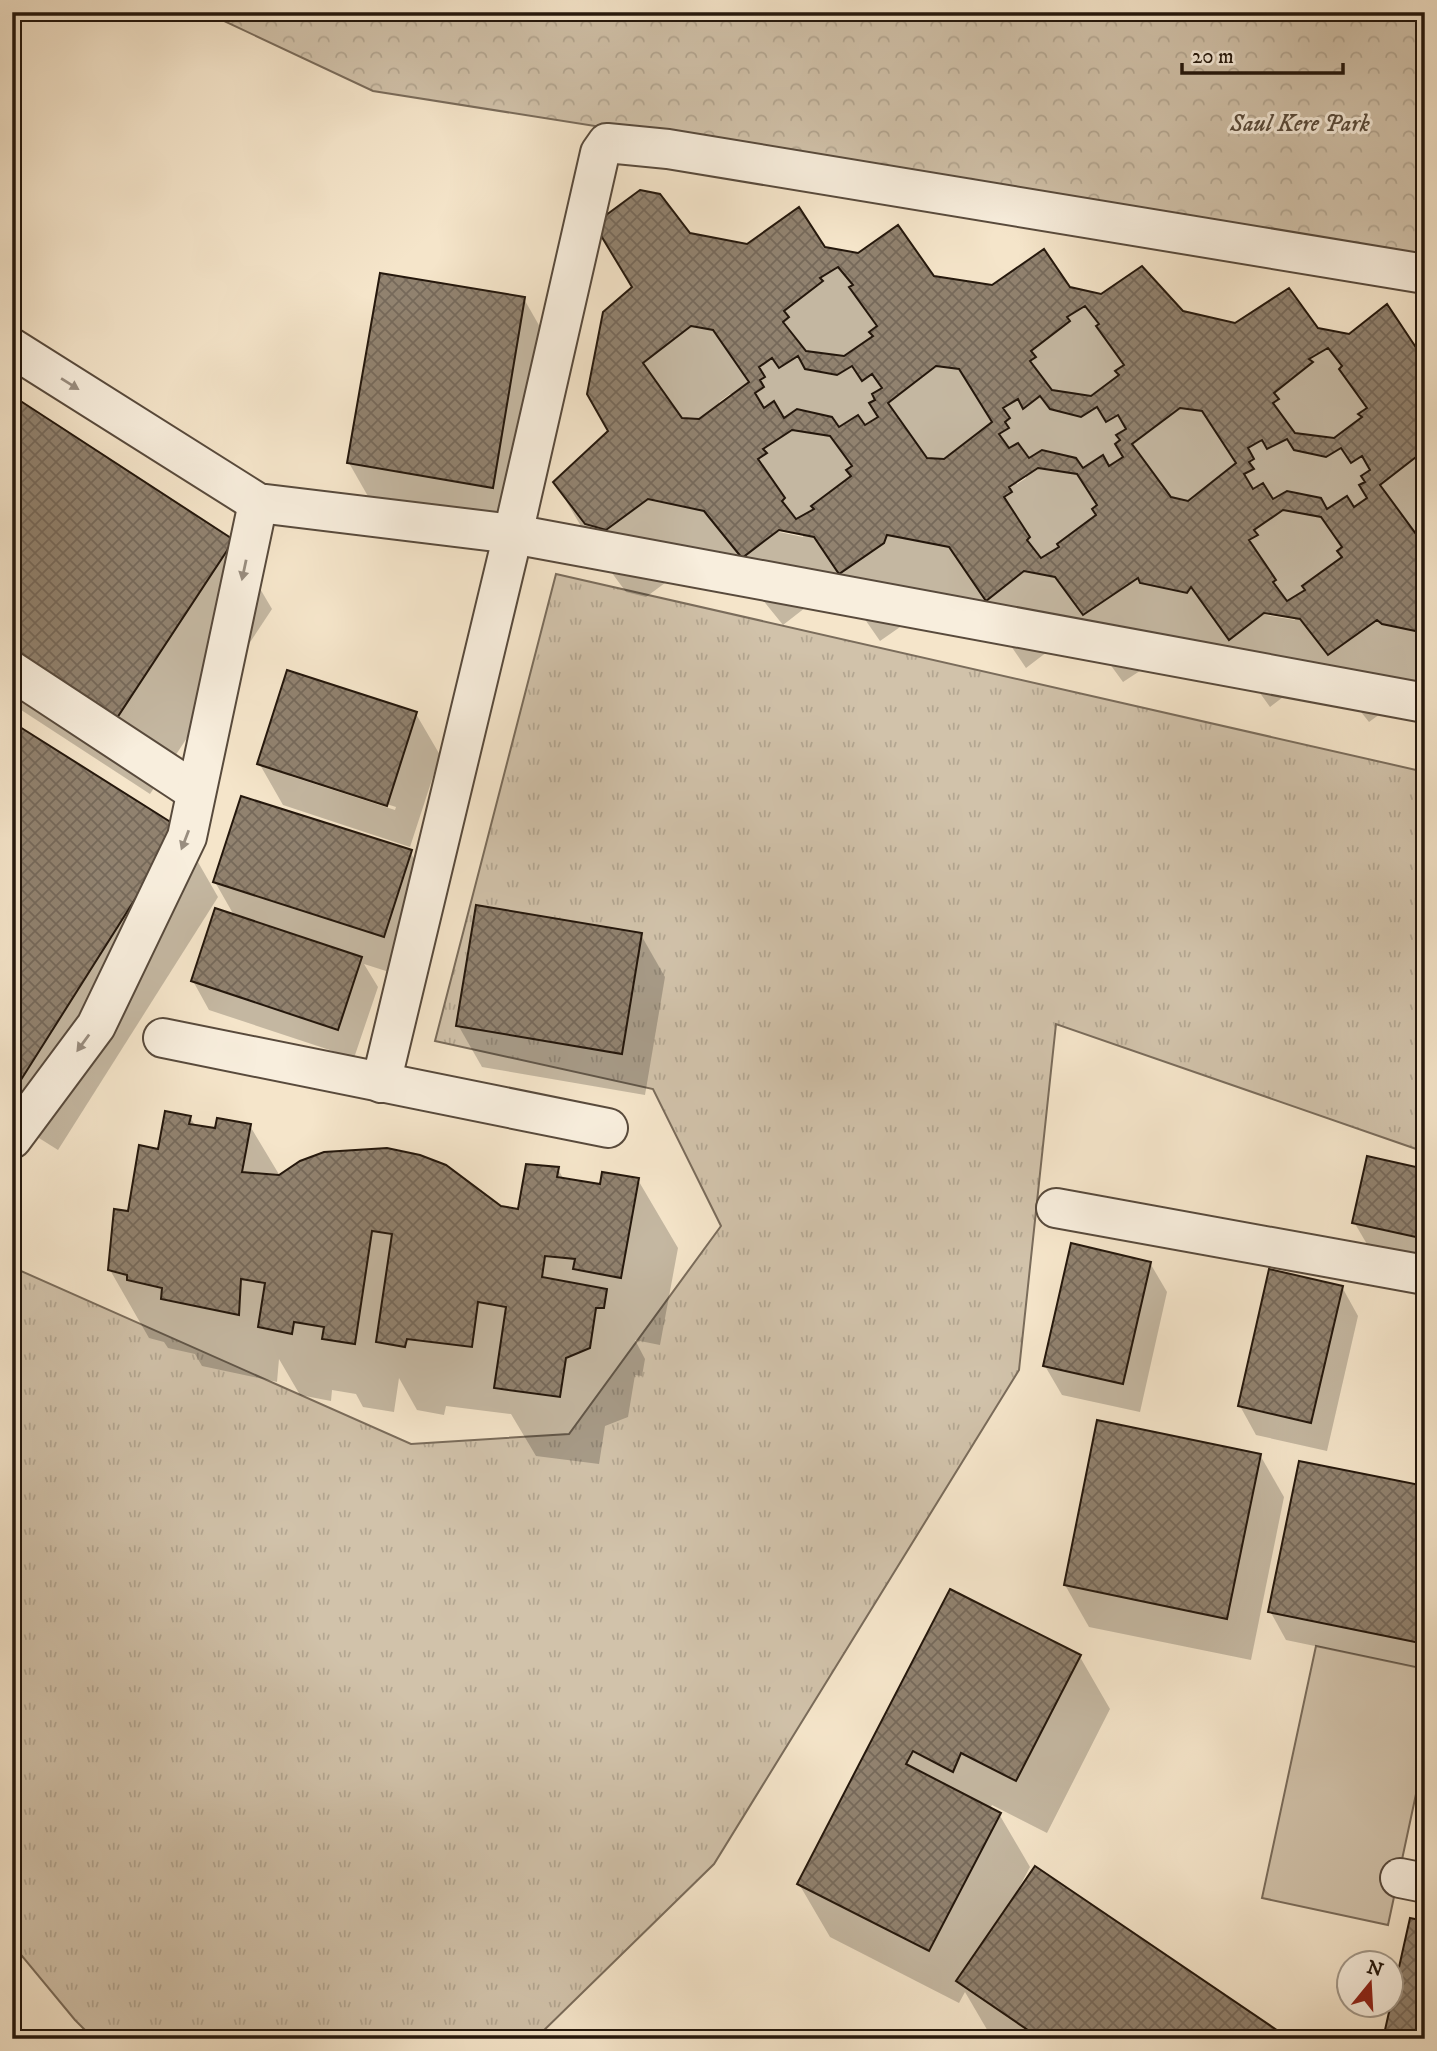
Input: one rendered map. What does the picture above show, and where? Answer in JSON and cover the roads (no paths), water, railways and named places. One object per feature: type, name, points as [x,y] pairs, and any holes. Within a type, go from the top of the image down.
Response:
[{"type":"street","points":[[382,1083],[513,534],[600,153],[607,143],[668,149],[1425,274]]},
{"type":"street","points":[[15,356],[258,503],[513,534],[1425,702]]},
{"type":"street","points":[[19,1115],[96,1026],[187,837],[258,503]]},
{"type":"street","points":[[12,671],[197,792]]},
{"type":"street","points":[[163,1038],[608,1128]]},
{"type":"street","points":[[1056,1208],[1425,1275]]},
{"type":"park label","name":"Saul Kere Park","points":[[1300,124]]}]
